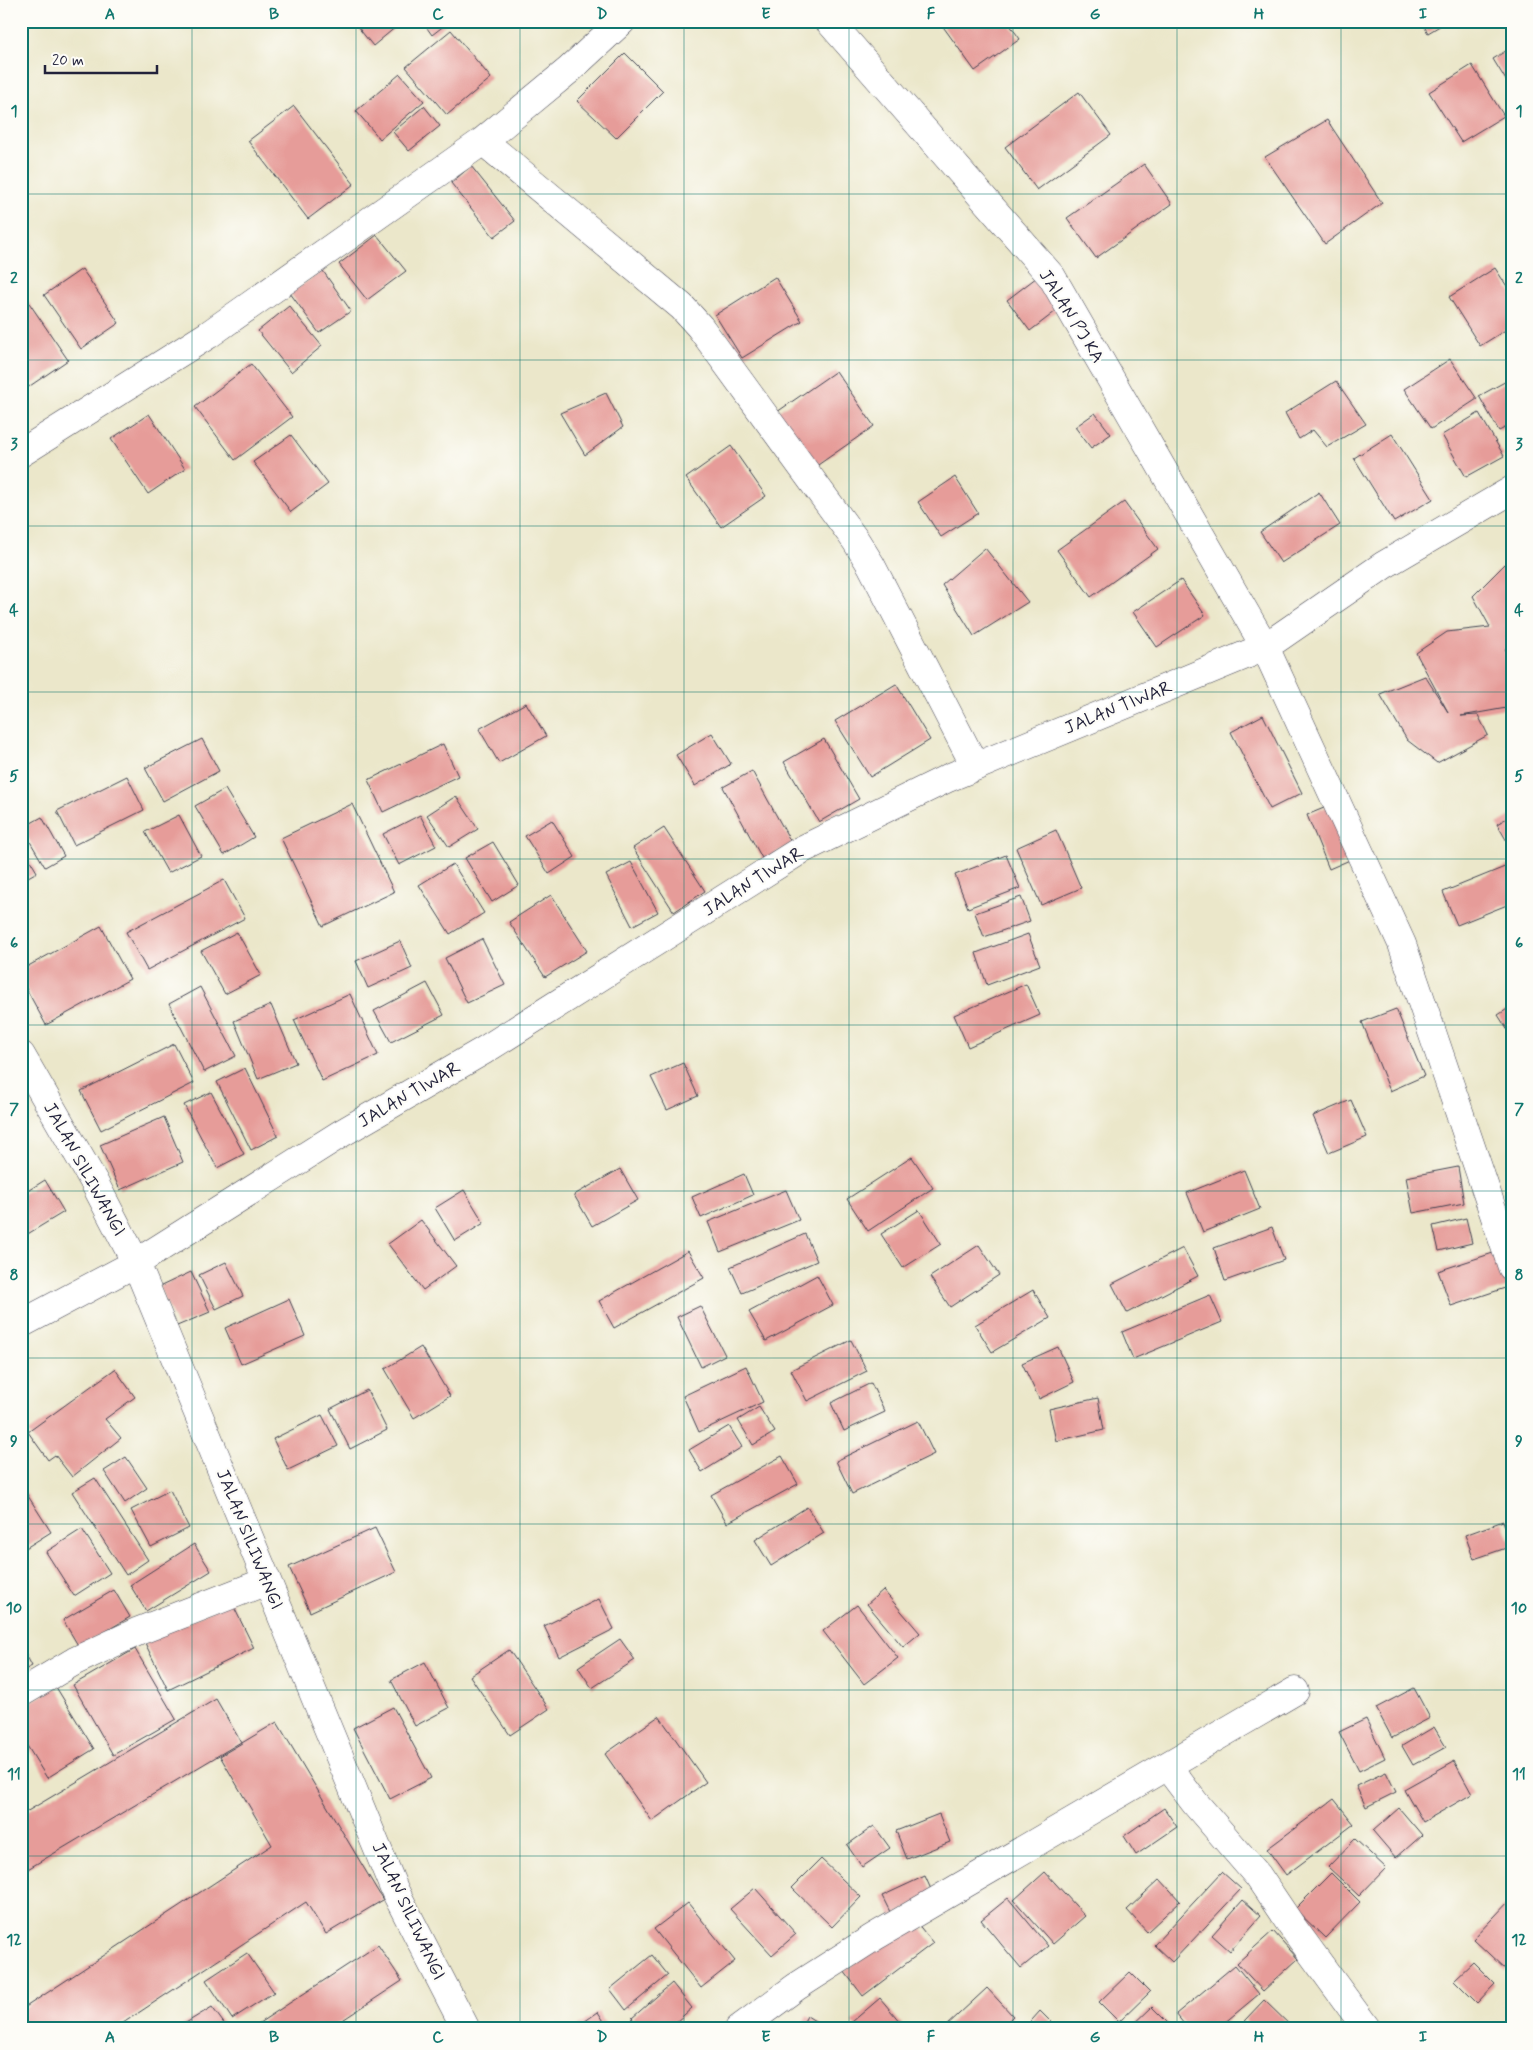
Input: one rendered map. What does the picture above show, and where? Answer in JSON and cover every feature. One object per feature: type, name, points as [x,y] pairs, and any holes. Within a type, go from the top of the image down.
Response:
[{"type":"street","points":[[21,453],[208,335],[483,141],[569,70],[622,21]]},
{"type":"street","name":"JALAN PJ KA","points":[[829,21],[1052,277],[1265,647],[1402,944],[1512,1267]]},
{"type":"street","points":[[483,141],[682,307],[700,327],[871,564],[975,766]]},
{"type":"street","name":"JALAN TIWAR","points":[[21,1324],[136,1263],[342,1133],[483,1051],[801,850],[975,766],[1265,647],[1384,565],[1512,490]]},
{"type":"street","name":"JALAN SILIWANGI","points":[[21,1055],[93,1180],[136,1263],[395,1891],[466,2029]]},
{"type":"street","points":[[21,1693],[75,1661],[139,1631],[268,1581]]},
{"type":"street","points":[[739,2029],[796,1987],[874,1937],[1295,1691]]},
{"type":"street","points":[[1167,1766],[1195,1803],[1258,1876],[1291,1925],[1367,2029]]},
{"type":"building","points":[[353,21],[403,21],[373,46]]},
{"type":"building","points":[[422,21],[450,21],[432,35]]},
{"type":"building","points":[[939,21],[1007,21],[1020,39],[975,71]]},
{"type":"building","points":[[1421,21],[1448,21],[1428,33]]},
{"type":"building","points":[[451,30],[491,78],[447,115],[406,67]]},
{"type":"building","points":[[1512,47],[1512,90],[1493,59]]},
{"type":"building","points":[[625,53],[663,91],[616,138],[577,101]]},
{"type":"building","points":[[1472,65],[1504,116],[1461,142],[1429,92]]},
{"type":"building","points":[[400,74],[424,101],[380,139],[356,111]]},
{"type":"building","points":[[1079,92],[1111,135],[1037,190],[1005,147]]},
{"type":"building","points":[[294,106],[354,184],[308,219],[248,141]]},
{"type":"building","points":[[424,106],[440,126],[409,151],[393,132]]},
{"type":"building","points":[[1327,120],[1382,203],[1325,244],[1265,157]]},
{"type":"building","points":[[1144,164],[1172,204],[1096,258],[1067,218]]},
{"type":"building","points":[[471,166],[515,221],[494,237],[451,183]]},
{"type":"building","points":[[377,235],[406,271],[367,300],[339,264]]},
{"type":"building","points":[[1495,268],[1512,294],[1512,326],[1480,346],[1449,297]]},
{"type":"building","points":[[82,269],[119,323],[81,349],[44,295]]},
{"type":"building","points":[[323,271],[351,311],[319,333],[290,293]]},
{"type":"building","points":[[1041,274],[1064,305],[1030,331],[1007,300]]},
{"type":"building","points":[[775,277],[802,321],[742,358],[715,315]]},
{"type":"building","points":[[23,294],[68,360],[24,390],[21,386],[21,295]]},
{"type":"building","points":[[289,306],[322,346],[291,372],[258,331]]},
{"type":"building","points":[[1450,359],[1477,399],[1431,429],[1404,389]]},
{"type":"building","points":[[251,364],[292,417],[235,460],[195,407]]},
{"type":"building","points":[[836,371],[874,426],[815,467],[777,412]]},
{"type":"building","points":[[1512,378],[1512,424],[1499,431],[1479,396]]},
{"type":"building","points":[[1336,381],[1366,424],[1327,447],[1313,430],[1299,439],[1285,413]]},
{"type":"building","points":[[606,393],[623,427],[585,455],[560,413]]},
{"type":"building","points":[[1095,413],[1111,434],[1091,448],[1075,427]]},
{"type":"building","points":[[1479,413],[1504,456],[1466,477],[1442,435]]},
{"type":"building","points":[[149,414],[185,469],[148,494],[111,439]]},
{"type":"building","points":[[1392,434],[1433,499],[1394,522],[1354,458]]},
{"type":"building","points":[[291,435],[328,484],[291,512],[253,462]]},
{"type":"building","points":[[731,446],[766,496],[721,527],[686,478]]},
{"type":"building","points":[[955,477],[978,513],[941,537],[918,502]]},
{"type":"building","points":[[1319,492],[1340,525],[1281,563],[1260,532]]},
{"type":"building","points":[[1124,502],[1158,549],[1091,597],[1057,550]]},
{"type":"building","points":[[985,548],[1028,602],[974,636],[942,585]]},
{"type":"building","points":[[1512,557],[1512,646],[1505,649],[1512,657],[1512,707],[1461,716],[1478,715],[1488,735],[1437,763],[1407,740],[1380,694],[1425,676],[1448,712],[1416,653],[1447,632],[1490,627],[1473,596]]},
{"type":"building","points":[[1181,580],[1205,615],[1157,647],[1133,612]]},
{"type":"building","points":[[896,684],[930,740],[870,777],[835,721]]},
{"type":"building","points":[[526,703],[546,736],[499,763],[479,729]]},
{"type":"building","points":[[1263,715],[1302,793],[1270,809],[1231,732]]},
{"type":"building","points":[[712,733],[731,764],[695,786],[676,755]]},
{"type":"building","points":[[202,739],[219,771],[163,801],[145,768]]},
{"type":"building","points":[[824,739],[859,799],[819,822],[784,762]]},
{"type":"building","points":[[443,744],[458,776],[383,812],[368,780]]},
{"type":"building","points":[[752,771],[792,844],[763,860],[723,787]]},
{"type":"building","points":[[127,776],[144,810],[74,845],[57,811]]},
{"type":"building","points":[[225,789],[254,837],[224,855],[195,806]]},
{"type":"building","points":[[456,796],[478,829],[449,847],[427,815]]},
{"type":"building","points":[[1336,803],[1359,856],[1329,869],[1307,815]]},
{"type":"building","points":[[352,804],[394,892],[323,926],[281,838]]},
{"type":"building","points":[[179,815],[201,856],[168,873],[145,832]]},
{"type":"building","points":[[420,815],[436,846],[399,865],[383,834]]},
{"type":"building","points":[[1512,815],[1512,850],[1497,824]]},
{"type":"building","points":[[42,817],[64,856],[45,867],[22,828]]},
{"type":"building","points":[[552,820],[575,857],[549,874],[525,836]]},
{"type":"building","points":[[664,828],[705,891],[674,912],[633,848]]},
{"type":"building","points":[[1056,830],[1081,888],[1041,905],[1016,848]]},
{"type":"building","points":[[493,842],[519,885],[492,902],[465,858]]},
{"type":"building","points":[[21,845],[37,872],[21,881]]},
{"type":"building","points":[[1006,855],[1020,888],[968,908],[955,875]]},
{"type":"building","points":[[631,862],[658,912],[632,926],[606,875]]},
{"type":"building","points":[[453,864],[484,913],[450,934],[419,885]]},
{"type":"building","points":[[1512,864],[1512,903],[1457,925],[1443,892]]},
{"type":"building","points":[[224,880],[245,918],[147,970],[126,932]]},
{"type":"building","points":[[551,895],[587,951],[545,977],[509,922]]},
{"type":"building","points":[[1021,897],[1030,921],[984,937],[975,913]]},
{"type":"building","points":[[101,926],[130,979],[46,1025],[21,979],[21,970]]},
{"type":"building","points":[[237,932],[261,975],[225,994],[201,951]]},
{"type":"building","points":[[1028,934],[1040,965],[987,985],[976,953]]},
{"type":"building","points":[[482,939],[505,985],[467,1003],[445,958]]},
{"type":"building","points":[[400,941],[412,968],[368,988],[356,961]]},
{"type":"building","points":[[427,983],[444,1015],[391,1042],[374,1011]]},
{"type":"building","points":[[1026,984],[1040,1015],[968,1047],[954,1015]]},
{"type":"building","points":[[200,987],[236,1056],[204,1072],[169,1004]]},
{"type":"building","points":[[350,994],[378,1055],[322,1081],[294,1020]]},
{"type":"building","points":[[271,1005],[296,1063],[258,1079],[234,1021]]},
{"type":"building","points":[[1512,1006],[1512,1037],[1498,1015]]},
{"type":"building","points":[[1396,1009],[1424,1076],[1390,1091],[1362,1022]]},
{"type":"building","points":[[174,1044],[194,1083],[101,1130],[81,1091]]},
{"type":"building","points":[[683,1063],[698,1096],[667,1110],[651,1077]]},
{"type":"building","points":[[245,1068],[278,1136],[251,1150],[217,1082]]},
{"type":"building","points":[[211,1092],[244,1154],[217,1168],[184,1105]]},
{"type":"building","points":[[1351,1100],[1367,1137],[1329,1153],[1313,1116]]},
{"type":"building","points":[[164,1117],[183,1162],[120,1190],[100,1145]]},
{"type":"building","points":[[912,1157],[933,1188],[868,1231],[847,1199]]},
{"type":"building","points":[[1458,1167],[1464,1203],[1413,1213],[1406,1177]]},
{"type":"building","points":[[620,1169],[638,1200],[592,1226],[574,1195]]},
{"type":"building","points":[[1244,1170],[1260,1209],[1203,1232],[1187,1193]]},
{"type":"building","points":[[744,1174],[753,1195],[701,1218],[692,1197]]},
{"type":"building","points":[[45,1180],[64,1212],[21,1238],[21,1195]]},
{"type":"building","points":[[464,1190],[484,1223],[455,1241],[435,1208]]},
{"type":"building","points":[[786,1190],[799,1220],[720,1252],[708,1222]]},
{"type":"building","points":[[919,1210],[941,1244],[903,1268],[881,1234]]},
{"type":"building","points":[[1466,1218],[1472,1243],[1439,1251],[1433,1226]]},
{"type":"building","points":[[421,1220],[456,1266],[423,1290],[388,1244]]},
{"type":"building","points":[[1272,1227],[1284,1260],[1225,1281],[1214,1248]]},
{"type":"building","points":[[805,1234],[817,1261],[742,1293],[730,1267]]},
{"type":"building","points":[[979,1245],[999,1275],[950,1307],[930,1277]]},
{"type":"building","points":[[1183,1248],[1198,1276],[1127,1313],[1112,1284]]},
{"type":"building","points":[[688,1251],[704,1278],[614,1328],[599,1301]]},
{"type":"building","points":[[1496,1252],[1508,1287],[1451,1306],[1438,1271]]},
{"type":"building","points":[[226,1262],[243,1296],[216,1309],[199,1275]]},
{"type":"building","points":[[191,1272],[210,1312],[177,1326],[159,1287]]},
{"type":"building","points":[[817,1275],[833,1305],[766,1341],[749,1312]]},
{"type":"building","points":[[1033,1290],[1050,1318],[992,1352],[975,1325]]},
{"type":"building","points":[[1210,1295],[1222,1322],[1133,1359],[1122,1332]]},
{"type":"building","points":[[289,1299],[305,1336],[241,1364],[225,1328]]},
{"type":"building","points":[[700,1306],[725,1355],[701,1367],[677,1317]]},
{"type":"building","points":[[851,1340],[867,1371],[807,1401],[791,1370]]},
{"type":"building","points":[[421,1347],[450,1396],[414,1418],[385,1369]]},
{"type":"building","points":[[1058,1347],[1074,1382],[1039,1399],[1022,1363]]},
{"type":"building","points":[[746,1366],[763,1402],[699,1432],[683,1396]]},
{"type":"building","points":[[115,1369],[135,1397],[105,1419],[121,1438],[72,1477],[55,1455],[48,1460],[28,1432]]},
{"type":"building","points":[[871,1383],[885,1412],[844,1431],[831,1403]]},
{"type":"building","points":[[367,1390],[387,1430],[350,1449],[330,1409]]},
{"type":"building","points":[[1098,1398],[1104,1430],[1056,1441],[1049,1409]]},
{"type":"building","points":[[759,1407],[775,1432],[753,1445],[738,1420]]},
{"type":"building","points":[[322,1415],[338,1446],[288,1470],[273,1439]]},
{"type":"building","points":[[918,1421],[934,1454],[852,1494],[836,1461]]},
{"type":"building","points":[[729,1426],[742,1447],[702,1472],[689,1450]]},
{"type":"building","points":[[782,1456],[798,1484],[727,1523],[711,1495]]},
{"type":"building","points":[[126,1457],[147,1488],[125,1503],[104,1471]]},
{"type":"building","points":[[95,1478],[148,1560],[126,1575],[72,1492]]},
{"type":"building","points":[[21,1485],[51,1532],[21,1551]]},
{"type":"building","points":[[170,1490],[189,1528],[151,1547],[131,1510]]},
{"type":"building","points":[[807,1507],[824,1533],[771,1566],[755,1540]]},
{"type":"building","points":[[1503,1521],[1512,1546],[1474,1559],[1465,1535]]},
{"type":"building","points":[[375,1528],[396,1572],[310,1612],[289,1567]]},
{"type":"building","points":[[82,1529],[110,1573],[74,1596],[46,1552]]},
{"type":"building","points":[[194,1544],[211,1571],[146,1611],[130,1585]]},
{"type":"building","points":[[114,1590],[130,1617],[79,1647],[63,1620]]},
{"type":"building","points":[[883,1590],[920,1633],[903,1647],[867,1604]]},
{"type":"building","points":[[599,1599],[614,1629],[559,1657],[544,1626]]},
{"type":"building","points":[[231,1601],[254,1648],[168,1690],[145,1643]]},
{"type":"building","points":[[857,1605],[898,1658],[864,1684],[823,1631]]},
{"type":"building","points":[[620,1639],[635,1660],[592,1688],[578,1667]]},
{"type":"building","points":[[21,1645],[32,1666],[21,1672]]},
{"type":"building","points":[[135,1649],[176,1719],[113,1755],[73,1685]]},
{"type":"building","points":[[509,1650],[549,1709],[510,1735],[470,1676]]},
{"type":"building","points":[[425,1662],[449,1708],[415,1726],[391,1680]]},
{"type":"building","points":[[56,1687],[94,1749],[47,1778],[21,1736],[21,1708]]},
{"type":"building","points":[[1414,1688],[1430,1718],[1392,1738],[1376,1708]]},
{"type":"building","points":[[216,1699],[241,1742],[21,1873],[21,1815]]},
{"type":"building","points":[[393,1707],[431,1778],[390,1799],[353,1728]]},
{"type":"building","points":[[659,1716],[706,1782],[652,1821],[605,1754]]},
{"type":"building","points":[[1366,1719],[1385,1758],[1359,1771],[1339,1732]]},
{"type":"building","points":[[277,1722],[383,1900],[326,1934],[306,1902],[114,2029],[21,2029],[21,2010],[272,1845],[220,1756]]},
{"type":"building","points":[[1434,1727],[1446,1747],[1413,1765],[1402,1746]]},
{"type":"building","points":[[1454,1761],[1472,1794],[1423,1822],[1404,1789]]},
{"type":"building","points":[[1386,1772],[1396,1792],[1366,1807],[1356,1786]]},
{"type":"building","points":[[1334,1799],[1354,1824],[1286,1875],[1267,1849]]},
{"type":"building","points":[[1164,1808],[1177,1827],[1136,1855],[1124,1836]]},
{"type":"building","points":[[1399,1808],[1422,1835],[1396,1858],[1373,1831]]},
{"type":"building","points":[[939,1814],[950,1842],[907,1859],[896,1831]]},
{"type":"building","points":[[874,1826],[890,1848],[862,1867],[847,1845]]},
{"type":"building","points":[[1355,1839],[1386,1868],[1359,1896],[1328,1867]]},
{"type":"building","points":[[821,1859],[861,1897],[832,1927],[792,1888]]},
{"type":"building","points":[[1045,1872],[1085,1916],[1053,1944],[1014,1900]]},
{"type":"building","points":[[1222,1872],[1241,1889],[1172,1962],[1154,1945]]},
{"type":"building","points":[[1331,1873],[1360,1902],[1325,1938],[1295,1909]]},
{"type":"building","points":[[925,1876],[934,1896],[892,1916],[882,1896]]},
{"type":"building","points":[[1160,1879],[1180,1901],[1147,1932],[1127,1910]]},
{"type":"building","points":[[755,1888],[796,1934],[772,1955],[730,1909]]},
{"type":"building","points":[[1008,1898],[1048,1946],[1021,1968],[981,1920]]},
{"type":"building","points":[[1512,1898],[1512,1962],[1505,1969],[1473,1939]]},
{"type":"building","points":[[1243,1900],[1261,1916],[1230,1951],[1212,1935]]},
{"type":"building","points":[[688,1903],[735,1961],[701,1988],[654,1929]]},
{"type":"building","points":[[913,1918],[933,1943],[863,1996],[844,1971]]},
{"type":"building","points":[[1273,1931],[1298,1959],[1263,1991],[1237,1963]]},
{"type":"building","points":[[378,1945],[402,1981],[329,2029],[250,2029]]},
{"type":"building","points":[[247,1953],[274,1992],[232,2019],[206,1980]]},
{"type":"building","points":[[652,1955],[668,1975],[626,2010],[610,1989]]},
{"type":"building","points":[[1473,1962],[1495,1984],[1477,2003],[1454,1980]]},
{"type":"building","points":[[1235,1965],[1259,1994],[1217,2029],[1188,2029],[1176,2014]]},
{"type":"building","points":[[1130,1972],[1150,1992],[1119,2022],[1099,2002]]},
{"type":"building","points":[[672,1983],[692,2008],[668,2029],[642,2029],[632,2018]]},
{"type":"building","points":[[987,1988],[1013,2016],[1000,2029],[947,2029],[945,2027]]},
{"type":"building","points":[[880,1998],[906,2029],[857,2029],[852,2022]]},
{"type":"building","points":[[1264,2000],[1294,2029],[1254,2029],[1245,2020]]},
{"type":"building","points":[[212,2007],[228,2029],[176,2029]]},
{"type":"building","points":[[1152,2007],[1169,2024],[1164,2029],[1129,2029]]},
{"type":"building","points":[[1040,2011],[1058,2029],[1024,2029]]},
{"type":"building","points":[[598,2012],[609,2029],[574,2029]]},
{"type":"building","points":[[807,2016],[828,2029],[800,2029]]}]
